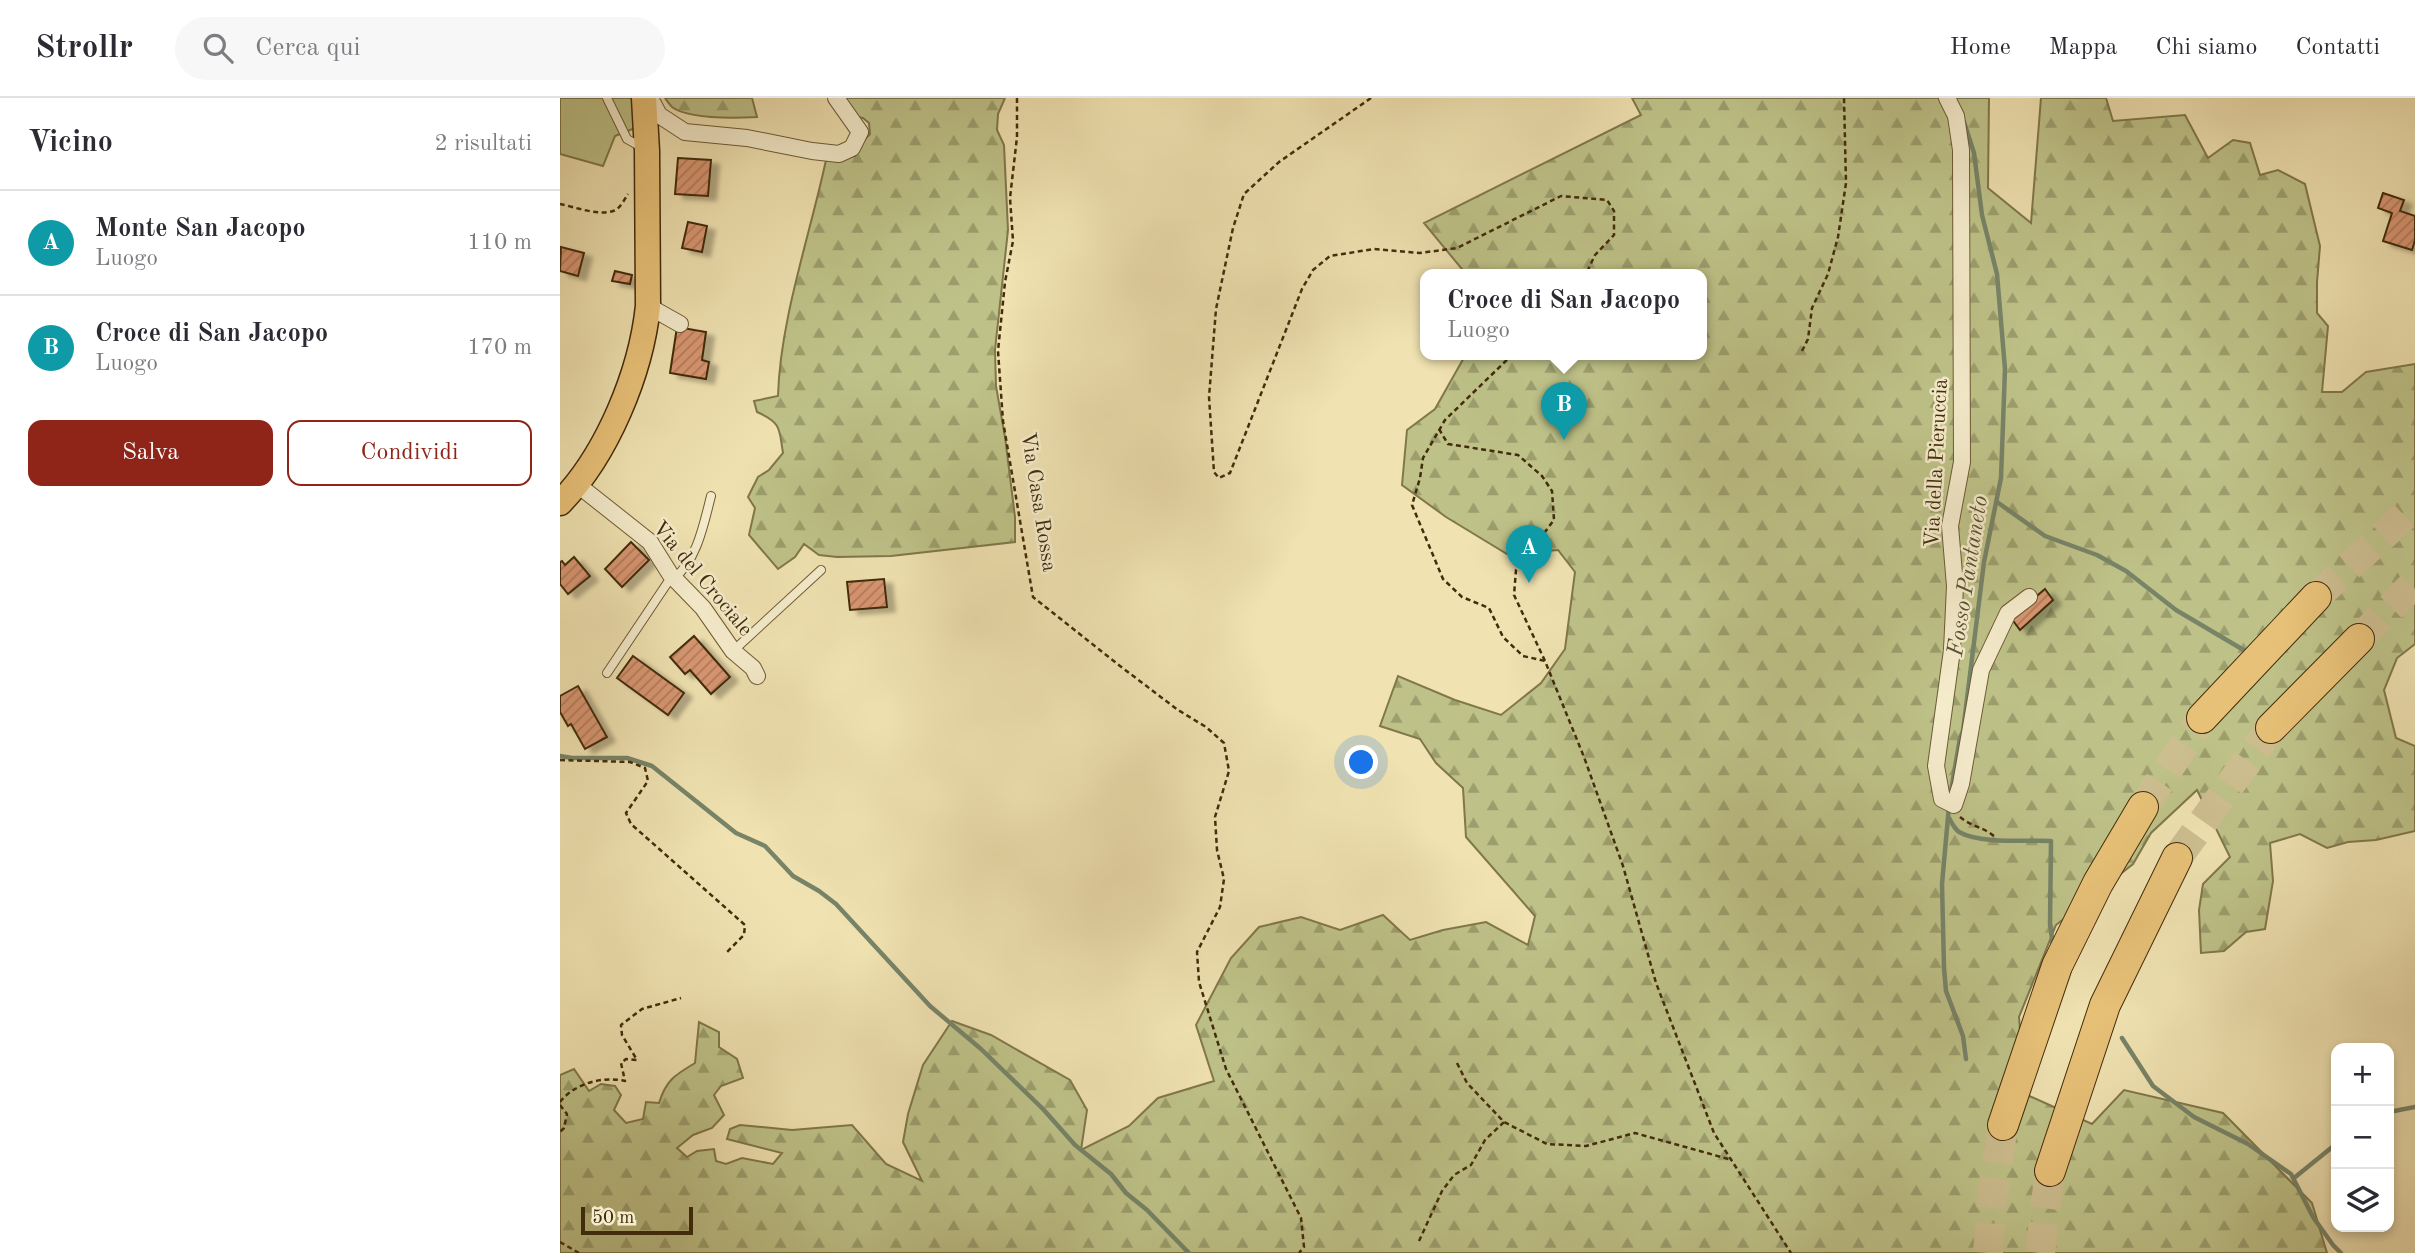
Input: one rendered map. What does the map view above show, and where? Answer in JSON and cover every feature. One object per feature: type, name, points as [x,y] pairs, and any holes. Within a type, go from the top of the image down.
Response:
[{"type":"highway","points":[[2202,718],[2316,597]]},
{"type":"highway","points":[[2271,728],[2359,639]]},
{"type":"highway","points":[[2003,1125],[2057,966],[2098,883],[2136,818]]},
{"type":"highway","points":[[2050,1171],[2105,1005],[2177,858]]},
{"type":"main road","points":[[560,503],[578,485],[599,454],[626,394],[645,329],[648,306],[644,98]]},
{"type":"street","points":[[650,98],[659,115],[685,132],[747,138],[812,151],[839,153],[852,148],[860,132],[836,98]]},
{"type":"street","name":"Via della Pieruccia","points":[[1948,98],[1956,116],[1961,150],[1963,396],[1962,462],[1950,526],[1955,586],[1952,650],[1936,766],[1948,802]]},
{"type":"street","points":[[648,306],[680,324]]},
{"type":"street","name":"Via del Crociale","points":[[578,485],[650,542],[673,578],[703,608],[733,651],[753,668],[757,676]]},
{"type":"street","points":[[1948,802],[1961,784],[1981,670],[2008,613],[2029,597]]},
{"type":"lane","points":[[607,98],[627,139],[647,151]]},
{"type":"lane","points":[[607,673],[673,578],[682,573],[691,557],[711,496]]},
{"type":"lane","points":[[733,651],[821,570]]},
{"type":"path","name":"Via Casa Rossa","points":[[1017,98],[1017,137],[1010,198],[1013,241],[1005,282],[998,351],[1003,421],[1033,597],[1224,743],[1229,771],[1215,817],[1217,849],[1224,878],[1220,907],[1197,952],[1199,982],[1226,1069],[1301,1219],[1304,1247],[1299,1253]]},
{"type":"path","points":[[1371,98],[1279,162],[1244,194],[1233,228],[1216,309],[1209,397],[1214,472],[1219,478],[1230,473],[1312,270],[1331,256],[1374,249],[1420,253],[1457,248],[1561,196],[1607,200],[1614,211],[1614,235],[1595,255],[1588,269]]},
{"type":"path","points":[[1802,351],[1808,339],[1812,308],[1828,274],[1838,237],[1846,183],[1844,98]]},
{"type":"path","points":[[560,204],[600,212],[614,211],[631,189],[647,178]]},
{"type":"path","points":[[1507,360],[1439,429],[1423,458],[1412,505],[1443,579],[1462,597],[1489,608],[1503,637],[1522,656],[1545,661]]},
{"type":"path","points":[[1439,429],[1448,444],[1518,456],[1542,476],[1552,491],[1554,520],[1516,570],[1514,595],[1545,661],[1584,757],[1623,866],[1656,983],[1714,1133],[1791,1253]]},
{"type":"path","points":[[560,760],[630,762],[645,768],[648,781],[626,813],[631,824],[746,925],[744,935],[727,952]]},
{"type":"path","points":[[1948,802],[1958,816],[1971,827],[1985,828],[1996,837]]},
{"type":"path","points":[[560,1132],[564,1128],[567,1114],[560,1103],[568,1092],[600,1079],[625,1081],[621,1063],[626,1059],[637,1060],[622,1034],[621,1025],[642,1009],[681,998]]},
{"type":"path","points":[[1457,1063],[1467,1083],[1504,1122],[1547,1144],[1586,1146],[1635,1133],[1732,1160]]},
{"type":"path","points":[[1419,1241],[1442,1191],[1454,1175],[1471,1164],[1485,1140],[1504,1122]]},
{"type":"path","points":[[560,1242],[579,1253]]},
{"type":"green space","points":[[560,98],[633,98],[635,128],[615,136],[603,166],[560,154]]},
{"type":"green space","points":[[665,98],[752,98],[757,117],[690,114],[672,107]]},
{"type":"green space","points":[[841,98],[1005,98],[998,114],[997,130],[1004,145],[1008,230],[995,350],[996,386],[1015,517],[1015,542],[891,556],[837,557],[819,555],[804,544],[795,557],[778,569],[749,535],[755,508],[748,497],[758,477],[769,470],[783,453],[778,428],[775,423],[757,412],[754,401],[778,396],[790,308],[826,160],[855,156],[857,147],[870,134],[869,123],[857,117]]},
{"type":"green space","points":[[1632,98],[1989,98],[1988,188],[2031,223],[2041,98],[2106,98],[2113,121],[2185,115],[2208,158],[2233,140],[2250,143],[2260,175],[2278,170],[2305,184],[2320,246],[2317,313],[2328,326],[2322,392],[2342,392],[2366,372],[2415,364],[2415,644],[2397,658],[2384,690],[2396,738],[2415,746],[2415,831],[2327,848],[2300,834],[2270,843],[2273,881],[2265,929],[2246,932],[2224,951],[2201,953],[2199,910],[2203,884],[2230,857],[2197,790],[2151,833],[2133,864],[2056,925],[2019,1017],[2025,1094],[2092,1124],[2124,1090],[2223,1113],[2312,1203],[2327,1253],[560,1253],[560,1075],[574,1069],[589,1091],[601,1084],[615,1086],[621,1095],[614,1110],[626,1123],[643,1119],[646,1102],[659,1103],[672,1079],[695,1063],[699,1022],[719,1032],[719,1047],[737,1059],[743,1078],[721,1086],[714,1095],[724,1115],[712,1128],[693,1135],[677,1148],[687,1157],[697,1151],[714,1149],[716,1161],[726,1164],[742,1158],[773,1164],[782,1153],[727,1139],[730,1129],[740,1125],[792,1130],[852,1125],[886,1164],[922,1181],[903,1142],[908,1114],[923,1065],[952,1021],[991,1035],[1070,1080],[1087,1110],[1081,1150],[1129,1126],[1158,1098],[1214,1081],[1196,1025],[1231,958],[1259,927],[1301,917],[1340,930],[1383,915],[1410,940],[1443,930],[1486,922],[1528,945],[1535,916],[1466,837],[1463,788],[1436,763],[1420,739],[1380,726],[1398,676],[1455,700],[1501,715],[1541,683],[1565,649],[1575,572],[1558,550],[1507,554],[1446,517],[1402,485],[1407,430],[1435,409],[1463,360],[1707,360],[1707,269],[1462,269],[1424,223],[1641,115]]},
{"type":"building","points":[[678,158],[711,160],[708,196],[675,194]]},
{"type":"building","points":[[2383,193],[2404,200],[2400,211],[2415,216],[2415,240],[2412,250],[2383,241],[2392,213],[2378,208]]},
{"type":"building","points":[[688,222],[707,226],[702,252],[682,248]]},
{"type":"building","points":[[561,247],[584,253],[578,276],[560,271]]},
{"type":"building","points":[[615,271],[632,275],[630,284],[612,281]]},
{"type":"building","points":[[677,327],[706,332],[702,360],[709,362],[706,379],[670,373]]},
{"type":"building","points":[[631,542],[649,560],[622,587],[605,569]]},
{"type":"building","points":[[574,557],[590,576],[568,594],[560,584],[560,562],[565,565]]},
{"type":"building","points":[[884,579],[887,607],[850,610],[847,582]]},
{"type":"building","points":[[2045,589],[2053,600],[2020,630],[2011,618]]},
{"type":"building","points":[[694,636],[730,677],[711,694],[690,670],[685,674],[670,657]]},
{"type":"building","points":[[633,656],[684,693],[668,715],[617,678]]},
{"type":"building","points":[[578,686],[607,737],[585,749],[571,724],[568,726],[560,712],[560,696]]},
{"type":"waterway","name":"Fosso Pantaneto","points":[[1950,797],[1963,731],[1984,562],[2001,478],[2005,369],[1997,274],[1982,215],[1974,153],[1964,122]]},
{"type":"waterway","points":[[1997,502],[2045,536],[2097,555],[2126,571],[2176,610],[2247,652]]},
{"type":"waterway","points":[[560,756],[627,758],[652,766],[736,833],[765,846],[793,876],[836,904],[930,1006],[981,1049],[1043,1109],[1075,1145],[1111,1174],[1126,1193],[1147,1210],[1189,1253]]},
{"type":"waterway","name":"Fosso Pantaneto","points":[[1949,806],[1942,884],[1944,968],[1946,991],[1963,1036],[1966,1059]]},
{"type":"waterway","points":[[1949,818],[1959,832],[1968,836],[2004,841],[2051,841],[2050,924],[2053,946]]},
{"type":"waterway","points":[[2122,1038],[2153,1086],[2194,1117],[2248,1144],[2291,1174],[2313,1217],[2341,1253]]},
{"type":"waterway","points":[[2394,1111],[2415,1107]]},
{"type":"waterway","points":[[2294,1178],[2331,1148]]},
{"type":"tunnel","points":[[2316,597],[2415,506]]},
{"type":"tunnel","points":[[2359,639],[2415,583]]},
{"type":"tunnel","points":[[2143,807],[2202,718]]},
{"type":"tunnel","points":[[2177,858],[2271,728]]},
{"type":"tunnel","points":[[1988,1253],[1992,1200],[2003,1125]]},
{"type":"tunnel","points":[[2040,1253],[2050,1171]]},
{"type":"place","name":"Croce di San Jacopo","points":[[1564,440]]},
{"type":"place","name":"Monte San Jacopo","points":[[1529,583]]}]
